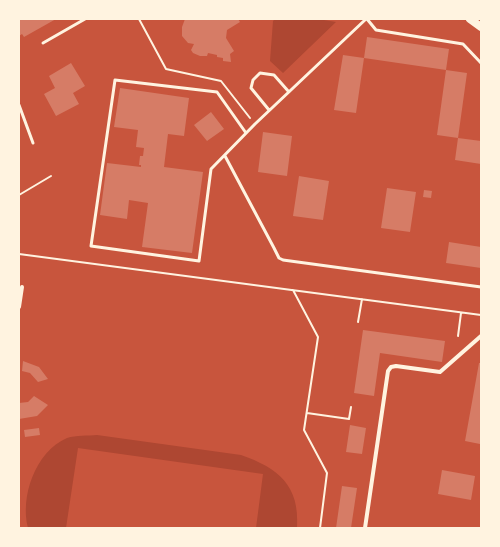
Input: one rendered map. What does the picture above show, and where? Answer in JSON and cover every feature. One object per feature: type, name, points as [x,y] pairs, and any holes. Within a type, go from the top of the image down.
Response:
[{"type":"main road","points":[[470,19],[481,27]]},
{"type":"street","points":[[19,307],[22,287]]},
{"type":"street","points":[[365,528],[385,390],[391,367],[396,366],[440,372],[481,336]]},
{"type":"lane","points":[[43,43],[85,19]]},
{"type":"lane","points":[[246,132],[217,92],[115,80],[91,246],[199,261],[211,170],[246,132],[367,19],[376,30],[463,44],[481,63]]},
{"type":"lane","points":[[269,110],[252,88],[253,80],[260,73],[274,76],[289,92]]},
{"type":"lane","points":[[19,105],[33,143]]},
{"type":"lane","points":[[225,156],[274,248],[283,260],[481,287]]},
{"type":"path","points":[[139,19],[166,69],[221,81],[255,124]]},
{"type":"path","points":[[19,195],[51,176]]},
{"type":"path","points":[[19,254],[481,315]]},
{"type":"path","points":[[293,290],[318,337],[304,430],[327,473],[320,528]]},
{"type":"path","points":[[358,322],[362,299]]},
{"type":"path","points":[[458,336],[462,313]]},
{"type":"path","points":[[307,413],[349,419],[351,407]]},
{"type":"shaded area","points":[[275,19],[318,19],[336,22],[283,73],[270,61],[273,21]]},
{"type":"shaded area","points":[[97,435],[241,455],[254,460],[276,472],[290,489],[295,500],[297,528],[256,528],[263,474],[78,448],[66,528],[28,528],[26,503],[28,490],[38,464],[56,445],[67,438]]},
{"type":"building","points":[[19,19],[56,19],[24,37],[22,34],[19,36]]},
{"type":"building","points":[[185,19],[238,19],[240,22],[227,30],[226,38],[234,51],[230,54],[231,62],[223,61],[223,58],[217,57],[217,55],[208,53],[207,56],[200,56],[193,53],[191,50],[194,44],[188,43],[182,36],[182,27]]},
{"type":"building","points":[[367,37],[449,49],[446,70],[364,58]]},
{"type":"building","points":[[343,55],[364,58],[356,113],[334,110]]},
{"type":"building","points":[[71,63],[85,86],[73,93],[79,104],[56,116],[44,94],[55,88],[49,76]]},
{"type":"building","points":[[446,70],[467,73],[458,138],[437,135]]},
{"type":"building","points":[[120,88],[189,98],[184,136],[168,134],[164,167],[203,172],[192,253],[142,247],[148,203],[129,200],[127,219],[100,215],[107,163],[141,167],[141,165],[139,165],[140,156],[143,156],[144,148],[136,147],[138,130],[114,127]]},
{"type":"building","points":[[211,112],[224,129],[207,141],[194,125]]},
{"type":"building","points":[[263,132],[292,136],[287,176],[258,172]]},
{"type":"building","points":[[458,138],[481,141],[481,164],[455,160]]},
{"type":"building","points":[[299,176],[329,181],[323,220],[293,216]]},
{"type":"building","points":[[387,188],[416,192],[410,232],[381,228]]},
{"type":"building","points":[[424,190],[432,191],[431,198],[423,197]]},
{"type":"building","points":[[449,242],[481,247],[481,268],[446,263]]},
{"type":"building","points":[[363,330],[445,341],[442,362],[380,353],[374,396],[354,393]]},
{"type":"building","points":[[23,361],[39,367],[48,379],[38,382],[30,373],[22,371]]},
{"type":"building","points":[[479,363],[481,363],[480,444],[465,441]]},
{"type":"building","points":[[34,396],[48,405],[37,416],[19,419],[19,403],[28,402]]},
{"type":"building","points":[[350,425],[366,428],[362,454],[346,452]]},
{"type":"building","points":[[39,428],[40,435],[25,437],[24,430]]},
{"type":"building","points":[[442,470],[475,476],[471,500],[438,494]]},
{"type":"building","points":[[342,486],[357,488],[351,528],[336,528]]}]
